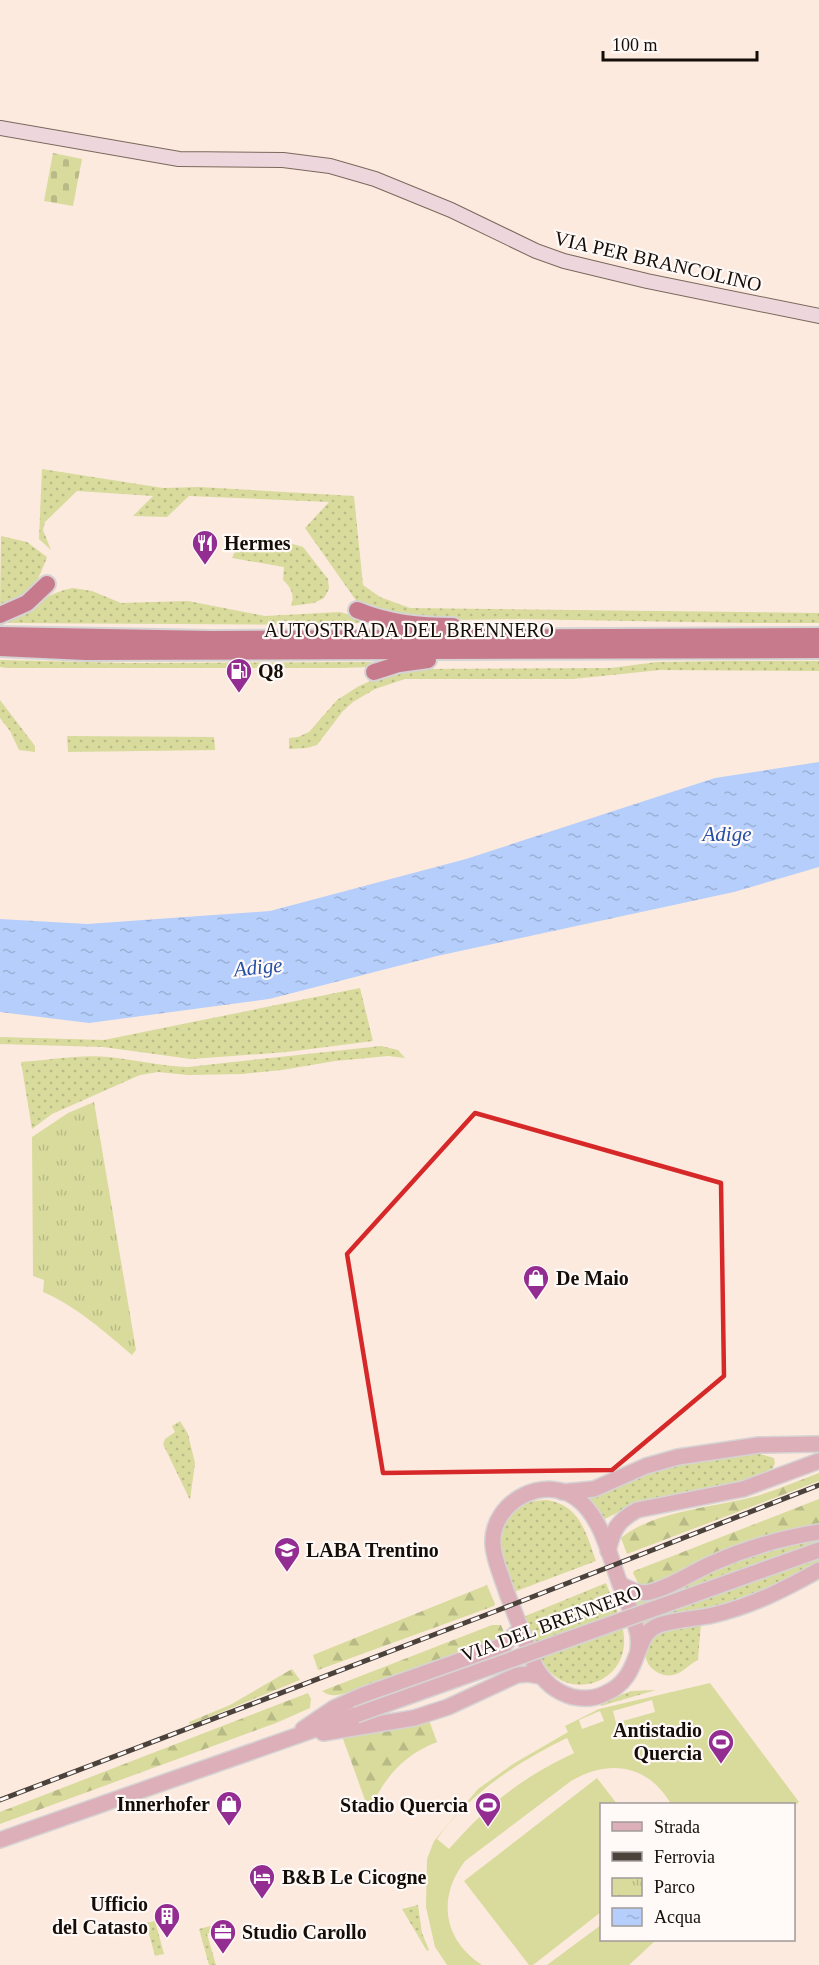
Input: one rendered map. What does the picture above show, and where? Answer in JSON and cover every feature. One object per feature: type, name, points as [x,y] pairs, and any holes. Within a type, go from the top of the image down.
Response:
[{"type":"highway","points":[[0,615],[27,603],[47,584]]},
{"type":"highway","points":[[357,610],[399,623],[487,627],[549,637]]},
{"type":"highway","name":"AUTOSTRADA DEL BRENNERO","points":[[0,635],[189,639],[819,636]]},
{"type":"highway","name":"AUTOSTRADA DEL BRENNERO","points":[[0,648],[86,652],[819,650]]},
{"type":"highway","points":[[374,672],[409,662],[488,660],[508,658],[531,651]]},
{"type":"main road","name":"VIA PER BRANCOLINO","points":[[0,128],[179,159],[283,160],[330,166],[361,175],[451,210],[536,251],[564,261],[647,281],[819,316]]},
{"type":"main road","points":[[819,1444],[759,1446],[678,1457],[646,1466],[594,1489],[562,1492],[544,1490],[523,1494],[514,1499],[501,1514],[492,1542],[496,1563],[540,1676],[548,1684],[579,1698],[600,1696],[620,1686],[635,1664],[644,1637],[656,1626],[738,1608],[783,1590],[819,1570]]},
{"type":"main road","points":[[608,1551],[616,1527],[624,1518],[637,1510],[743,1489],[819,1461]]},
{"type":"main road","points":[[562,1492],[581,1502],[588,1510],[608,1551],[637,1628],[638,1650]]},
{"type":"main road","points":[[620,1584],[633,1592],[648,1593],[752,1548],[819,1532]]},
{"type":"main road","name":"VIA DEL BRENNERO","points":[[294,1737],[819,1550]]},
{"type":"main road","points":[[294,1737],[314,1720],[363,1695],[504,1646],[520,1628]]},
{"type":"main road","points":[[0,1840],[294,1737],[414,1719],[448,1707],[517,1675],[540,1676]]},
{"type":"highlighted area","points":[[475,1113],[721,1183],[724,1376],[612,1470],[383,1473],[347,1254]]},
{"type":"green space","points":[[53,153],[82,159],[73,206],[44,201]]},
{"type":"green space","points":[[42,469],[163,488],[199,487],[354,496],[363,585],[380,597],[410,608],[819,613],[819,623],[451,620],[397,617],[361,605],[305,528],[329,502],[189,496],[167,517],[133,516],[153,496],[77,491],[45,522],[43,530],[51,550],[39,539]]},
{"type":"green space","points":[[1,536],[27,542],[47,557],[35,584],[19,599],[0,610]]},
{"type":"green space","points":[[239,542],[289,543],[303,547],[328,579],[329,589],[324,598],[314,603],[291,606],[290,588],[283,580],[284,567],[232,558]]},
{"type":"green space","points":[[73,588],[92,591],[121,603],[188,601],[265,616],[340,612],[365,619],[366,622],[343,625],[8,623],[6,619],[47,597]]},
{"type":"green space","points":[[0,660],[126,663],[372,662],[373,667],[7,668],[0,667]]},
{"type":"green space","points":[[819,661],[819,671],[660,670],[573,679],[405,679],[375,689],[353,702],[343,711],[317,745],[289,749],[289,738],[309,732],[337,700],[359,686],[387,674],[419,669],[611,668],[657,662]]},
{"type":"green space","points":[[0,700],[35,746],[35,752],[19,750],[10,731],[0,718]]},
{"type":"green space","points":[[67,736],[214,737],[215,750],[68,752]]},
{"type":"green space","points":[[360,988],[373,1041],[287,1052],[191,1059],[103,1047],[0,1044],[0,1037],[104,1040]]},
{"type":"green space","points":[[381,1046],[398,1050],[405,1058],[388,1056],[335,1061],[242,1074],[188,1075],[158,1072],[140,1075],[52,1114],[32,1129],[21,1062],[98,1056],[188,1067]]},
{"type":"green space","points":[[94,1102],[136,1350],[132,1355],[79,1312],[43,1292],[44,1280],[33,1276],[32,1137],[68,1113]]},
{"type":"green space","points":[[180,1421],[188,1434],[195,1463],[190,1500],[163,1444],[165,1439],[175,1432],[172,1426]]},
{"type":"green space","points":[[726,1453],[760,1454],[774,1458],[775,1463],[773,1468],[753,1478],[680,1496],[634,1504],[601,1521],[584,1496],[674,1461]]},
{"type":"green space","points":[[819,1473],[819,1481],[627,1554],[621,1538],[634,1529],[666,1516],[753,1497]]},
{"type":"green space","points":[[819,1499],[819,1525],[783,1532],[725,1551],[668,1578],[647,1585],[639,1585],[633,1573],[634,1571]]},
{"type":"green space","points":[[547,1500],[558,1503],[574,1514],[585,1531],[596,1561],[514,1592],[504,1562],[502,1531],[513,1513],[524,1504]]},
{"type":"green space","points":[[819,1536],[819,1542],[635,1607],[633,1596],[712,1567]]},
{"type":"green space","points":[[819,1559],[819,1565],[771,1591],[645,1628],[641,1621]]},
{"type":"green space","points":[[606,1583],[623,1630],[624,1645],[621,1658],[615,1669],[606,1677],[583,1685],[571,1684],[559,1679],[549,1671],[540,1659],[523,1617]]},
{"type":"green space","points":[[487,1585],[494,1606],[318,1670],[313,1655]]},
{"type":"green space","points":[[701,1623],[698,1660],[673,1675],[657,1672],[649,1665],[645,1655],[646,1649],[656,1632]]},
{"type":"green space","points":[[492,1625],[501,1625],[506,1637],[350,1692],[332,1695],[322,1691]]},
{"type":"green space","points":[[292,1669],[300,1680],[190,1725],[189,1722],[230,1705]]},
{"type":"green space","name":"Stadio Quercia","points":[[710,1683],[799,1802],[795,1805],[795,1803],[670,1803],[651,1781],[627,1769],[600,1769],[586,1774],[571,1781],[465,1861],[450,1889],[448,1917],[459,1943],[482,1965],[447,1965],[435,1947],[426,1907],[427,1859],[434,1841],[478,1789],[513,1764],[568,1732],[565,1726],[599,1709]],"holes":[[[652,1700],[655,1712],[616,1723],[613,1711]],[[600,1711],[604,1721],[582,1729],[579,1720]],[[567,1738],[574,1753],[537,1773],[506,1794],[478,1818],[449,1849],[437,1839],[464,1808],[495,1781],[530,1758]]]},
{"type":"green space","points":[[656,1690],[601,1706],[600,1703],[631,1691]]},
{"type":"green space","points":[[308,1693],[311,1699],[310,1708],[276,1723],[0,1824],[0,1812]]},
{"type":"green space","points":[[429,1720],[437,1742],[414,1754],[396,1769],[381,1788],[369,1811],[342,1736]]},
{"type":"green space","name":"Stadio Quercia","points":[[597,1778],[616,1803],[600,1803],[600,1913],[533,1965],[529,1965],[464,1881]]},
{"type":"green space","points":[[418,1905],[422,1933],[429,1950],[427,1951],[402,1909]]},
{"type":"green space","points":[[155,1921],[164,1954],[155,1956],[146,1923]]},
{"type":"green space","points":[[218,1924],[219,1928],[207,1934],[216,1965],[209,1965],[199,1929]]},
{"type":"green space","points":[[600,1926],[600,1941],[655,1941],[629,1965],[547,1965]]},
{"type":"water","name":"Adige","points":[[819,762],[819,867],[734,892],[437,956],[269,999],[89,1023],[0,1012],[0,919],[87,924],[270,911],[466,859],[715,778]]},
{"type":"railway","points":[[0,1800],[819,1485]]},
{"type":"place","name":"Hermes","points":[[205,566]]},
{"type":"place","name":"Q8","points":[[239,694]]},
{"type":"place","name":"De Maio","points":[[536,1301]]},
{"type":"place","name":"LABA Trentino","points":[[287,1573]]},
{"type":"place","name":"Antistadio Quercia","points":[[721,1765]]},
{"type":"place","name":"Innerhofer","points":[[229,1827]]},
{"type":"place","name":"Stadio Quercia","points":[[488,1828]]},
{"type":"place","name":"B&B Le Cicogne","points":[[262,1900]]},
{"type":"place","name":"Ufficio del Catasto","points":[[167,1939]]},
{"type":"place","name":"Studio Carollo","points":[[223,1955]]}]
